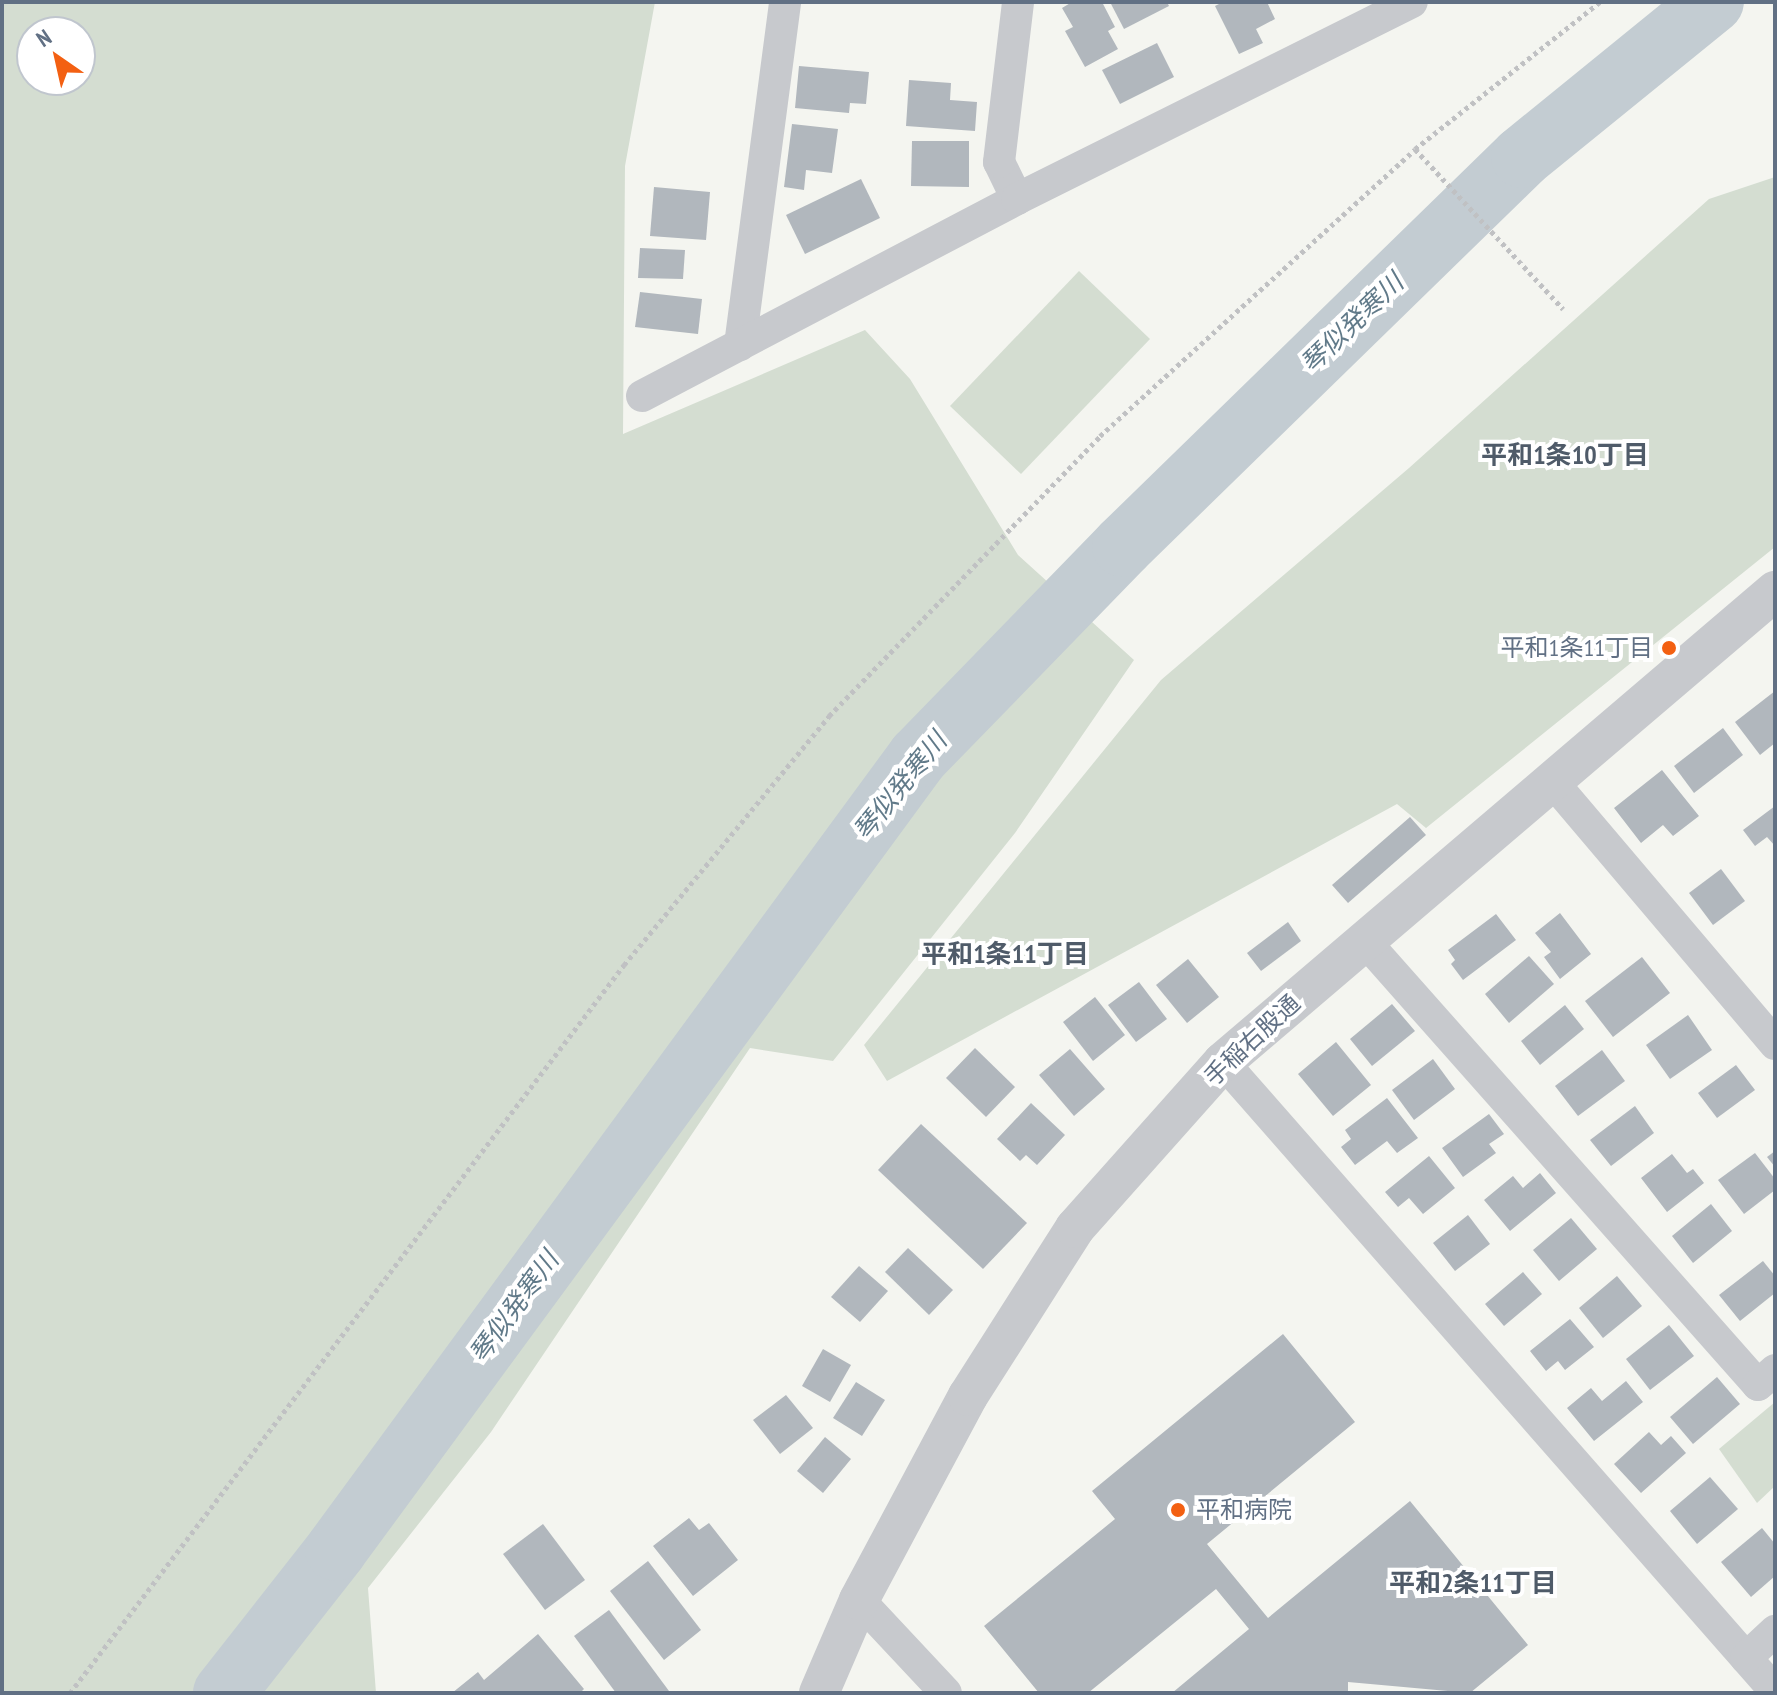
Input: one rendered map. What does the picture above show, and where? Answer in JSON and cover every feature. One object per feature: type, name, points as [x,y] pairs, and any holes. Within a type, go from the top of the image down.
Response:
[{"type":"street","points":[[740,345],[785,2]]},
{"type":"street","points":[[1017,199],[999,162],[1018,2]]},
{"type":"street","points":[[642,396],[1017,199],[1412,2]]},
{"type":"street","name":"手稲右股通","points":[[819,1693],[859,1600],[968,1396],[1075,1228],[1223,1062],[1775,591]]},
{"type":"street","points":[[1552,781],[1775,1044]]},
{"type":"street","points":[[1364,940],[1758,1385],[1775,1370]]},
{"type":"street","points":[[1223,1062],[1775,1691]]},
{"type":"street","points":[[859,1600],[946,1693]]},
{"type":"street","points":[[1746,1658],[1775,1631]]},
{"type":"path","points":[[70,1693],[624,965],[829,716],[1100,436],[1415,149],[1600,2]]},
{"type":"path","points":[[1415,149],[1563,309]]},
{"type":"shaded area","points":[[2,2],[655,2],[625,166],[623,434],[865,330],[910,379],[1018,555],[1134,660],[1015,833],[833,1061],[750,1048],[491,1432],[368,1588],[376,1693],[2,1693]]},
{"type":"shaded area","points":[[1775,177],[1775,547],[1426,828],[1397,804],[887,1081],[864,1045],[1161,680],[1409,468],[1709,199]]},
{"type":"shaded area","points":[[1079,271],[1150,339],[1021,474],[950,406]]},
{"type":"shaded area","points":[[1775,1402],[1775,1486],[1757,1503],[1719,1449]]},
{"type":"building","points":[[1072,2],[1102,2],[1115,27],[1108,31],[1118,49],[1085,67],[1065,31],[1073,27],[1062,8]]},
{"type":"building","points":[[1110,2],[1167,2],[1169,6],[1124,29]]},
{"type":"building","points":[[1223,2],[1267,2],[1275,19],[1256,29],[1263,43],[1239,54],[1215,6]]},
{"type":"building","points":[[1157,43],[1174,77],[1120,104],[1102,70]]},
{"type":"building","points":[[799,66],[869,72],[866,104],[850,103],[849,113],[795,108]]},
{"type":"building","points":[[909,80],[951,83],[950,100],[977,102],[975,131],[906,126]]},
{"type":"building","points":[[792,124],[838,129],[832,173],[806,170],[804,190],[784,187]]},
{"type":"building","points":[[912,141],[969,141],[969,187],[911,186]]},
{"type":"building","points":[[861,179],[880,218],[805,254],[786,215]]},
{"type":"building","points":[[654,187],[710,192],[706,240],[650,236]]},
{"type":"building","points":[[640,248],[685,250],[683,279],[638,278]]},
{"type":"building","points":[[640,292],[702,299],[698,334],[635,327]]},
{"type":"building","points":[[1775,691],[1775,743],[1760,755],[1735,722]]},
{"type":"building","points":[[1723,728],[1743,755],[1694,793],[1674,766]]},
{"type":"building","points":[[1662,770],[1699,816],[1673,836],[1663,825],[1641,843],[1614,808]]},
{"type":"building","points":[[1775,806],[1775,846],[1767,837],[1755,846],[1743,830]]},
{"type":"building","points":[[1410,817],[1426,835],[1348,903],[1332,885]]},
{"type":"building","points":[[1721,869],[1745,901],[1713,925],[1689,893]]},
{"type":"building","points":[[1560,913],[1591,954],[1560,979],[1544,957],[1551,952],[1535,933]]},
{"type":"building","points":[[1496,914],[1516,940],[1463,980],[1451,964],[1455,960],[1448,950]]},
{"type":"building","points":[[1288,922],[1301,941],[1261,971],[1247,953]]},
{"type":"building","points":[[1529,956],[1554,984],[1509,1023],[1485,994]]},
{"type":"building","points":[[1642,957],[1670,993],[1613,1037],[1585,1001]]},
{"type":"building","points":[[1188,959],[1219,997],[1187,1023],[1156,985]]},
{"type":"building","points":[[1139,982],[1167,1019],[1136,1042],[1108,1005]]},
{"type":"building","points":[[1095,997],[1125,1035],[1093,1061],[1063,1022]]},
{"type":"building","points":[[1392,1004],[1415,1031],[1372,1066],[1350,1039]]},
{"type":"building","points":[[1565,1005],[1584,1029],[1540,1065],[1521,1041]]},
{"type":"building","points":[[1688,1015],[1712,1050],[1670,1079],[1646,1045]]},
{"type":"building","points":[[1336,1042],[1371,1085],[1333,1116],[1298,1074]]},
{"type":"building","points":[[975,1048],[1015,1087],[986,1117],[946,1078]]},
{"type":"building","points":[[1070,1049],[1105,1089],[1074,1116],[1039,1075]]},
{"type":"building","points":[[1602,1050],[1625,1081],[1578,1116],[1555,1086]]},
{"type":"building","points":[[1433,1059],[1455,1089],[1414,1120],[1392,1090]]},
{"type":"building","points":[[1736,1065],[1755,1090],[1717,1118],[1698,1093]]},
{"type":"building","points":[[1387,1098],[1418,1138],[1397,1153],[1387,1141],[1355,1165],[1341,1147],[1351,1139],[1345,1130]]},
{"type":"building","points":[[1031,1103],[1065,1135],[1037,1165],[1026,1155],[1020,1161],[997,1139]]},
{"type":"building","points":[[1635,1106],[1654,1133],[1611,1166],[1590,1140]]},
{"type":"building","points":[[1489,1114],[1504,1134],[1489,1144],[1496,1153],[1463,1177],[1442,1148]]},
{"type":"building","points":[[921,1124],[1027,1223],[983,1269],[878,1170]]},
{"type":"building","points":[[1775,1151],[1775,1167],[1767,1157]]},
{"type":"building","points":[[1755,1153],[1775,1179],[1775,1190],[1744,1214],[1718,1180]]},
{"type":"building","points":[[1672,1154],[1687,1173],[1693,1169],[1704,1183],[1667,1212],[1641,1178]]},
{"type":"building","points":[[1429,1156],[1455,1188],[1423,1214],[1409,1198],[1398,1207],[1385,1192]]},
{"type":"building","points":[[1540,1173],[1556,1193],[1510,1231],[1484,1200],[1513,1176],[1523,1188]]},
{"type":"building","points":[[1711,1204],[1732,1231],[1693,1263],[1672,1236]]},
{"type":"building","points":[[1468,1215],[1490,1244],[1455,1271],[1433,1243]]},
{"type":"building","points":[[1571,1218],[1597,1249],[1559,1281],[1533,1250]]},
{"type":"building","points":[[908,1248],[953,1290],[929,1315],[885,1272]]},
{"type":"building","points":[[1763,1261],[1775,1276],[1775,1293],[1740,1321],[1719,1295]]},
{"type":"building","points":[[859,1266],[888,1291],[860,1322],[831,1297]]},
{"type":"building","points":[[1523,1272],[1542,1294],[1504,1326],[1485,1304]]},
{"type":"building","points":[[1617,1276],[1642,1306],[1603,1338],[1579,1308]]},
{"type":"building","points":[[1570,1319],[1594,1347],[1565,1370],[1558,1361],[1546,1371],[1530,1351]]},
{"type":"building","points":[[1669,1325],[1694,1356],[1650,1390],[1626,1359]]},
{"type":"building","name":"平和病院","points":[[1283,1334],[1355,1422],[1207,1544],[1268,1618],[1410,1501],[1528,1645],[1470,1693],[1348,1682],[1348,1693],[1172,1693],[1249,1629],[1216,1589],[1088,1693],[1039,1693],[984,1626],[1115,1519],[1092,1491]]},
{"type":"building","points":[[823,1349],[851,1365],[830,1402],[802,1386]]},
{"type":"building","points":[[1717,1377],[1740,1404],[1693,1444],[1670,1417]]},
{"type":"building","points":[[1626,1381],[1643,1402],[1594,1441],[1567,1408],[1591,1388],[1602,1401]]},
{"type":"building","points":[[856,1382],[885,1400],[862,1436],[833,1418]]},
{"type":"building","points":[[786,1395],[813,1428],[780,1454],[753,1420]]},
{"type":"building","points":[[1649,1432],[1661,1445],[1671,1436],[1686,1453],[1641,1493],[1614,1464]]},
{"type":"building","points":[[825,1437],[851,1459],[823,1493],[797,1471]]},
{"type":"building","points":[[1710,1477],[1738,1509],[1697,1544],[1670,1511]]},
{"type":"building","points":[[689,1518],[699,1530],[709,1523],[738,1560],[693,1596],[653,1546]]},
{"type":"building","points":[[543,1524],[585,1580],[545,1610],[503,1554]]},
{"type":"building","points":[[1762,1528],[1775,1544],[1775,1576],[1751,1597],[1721,1562]]},
{"type":"building","points":[[648,1561],[701,1630],[664,1660],[610,1591]]},
{"type":"building","points":[[609,1610],[669,1691],[667,1693],[616,1693],[574,1636]]},
{"type":"building","points":[[538,1634],[584,1689],[580,1693],[452,1693],[478,1672],[484,1680]]},
{"type":"waterway","name":"琴似発寒川","points":[[224,1693],[336,1550],[918,757],[1123,546],[1522,157],[1713,2]]},
{"type":"place","name":"平和1条11丁目","points":[[1669,648]]},
{"type":"place","name":"平和病院","points":[[1178,1510]]},
{"type":"district","name":"平和1条10丁目","points":[[1565,455]]},
{"type":"district","name":"平和1条11丁目","points":[[1005,954]]},
{"type":"district","name":"平和2条11丁目","points":[[1473,1583]]}]
